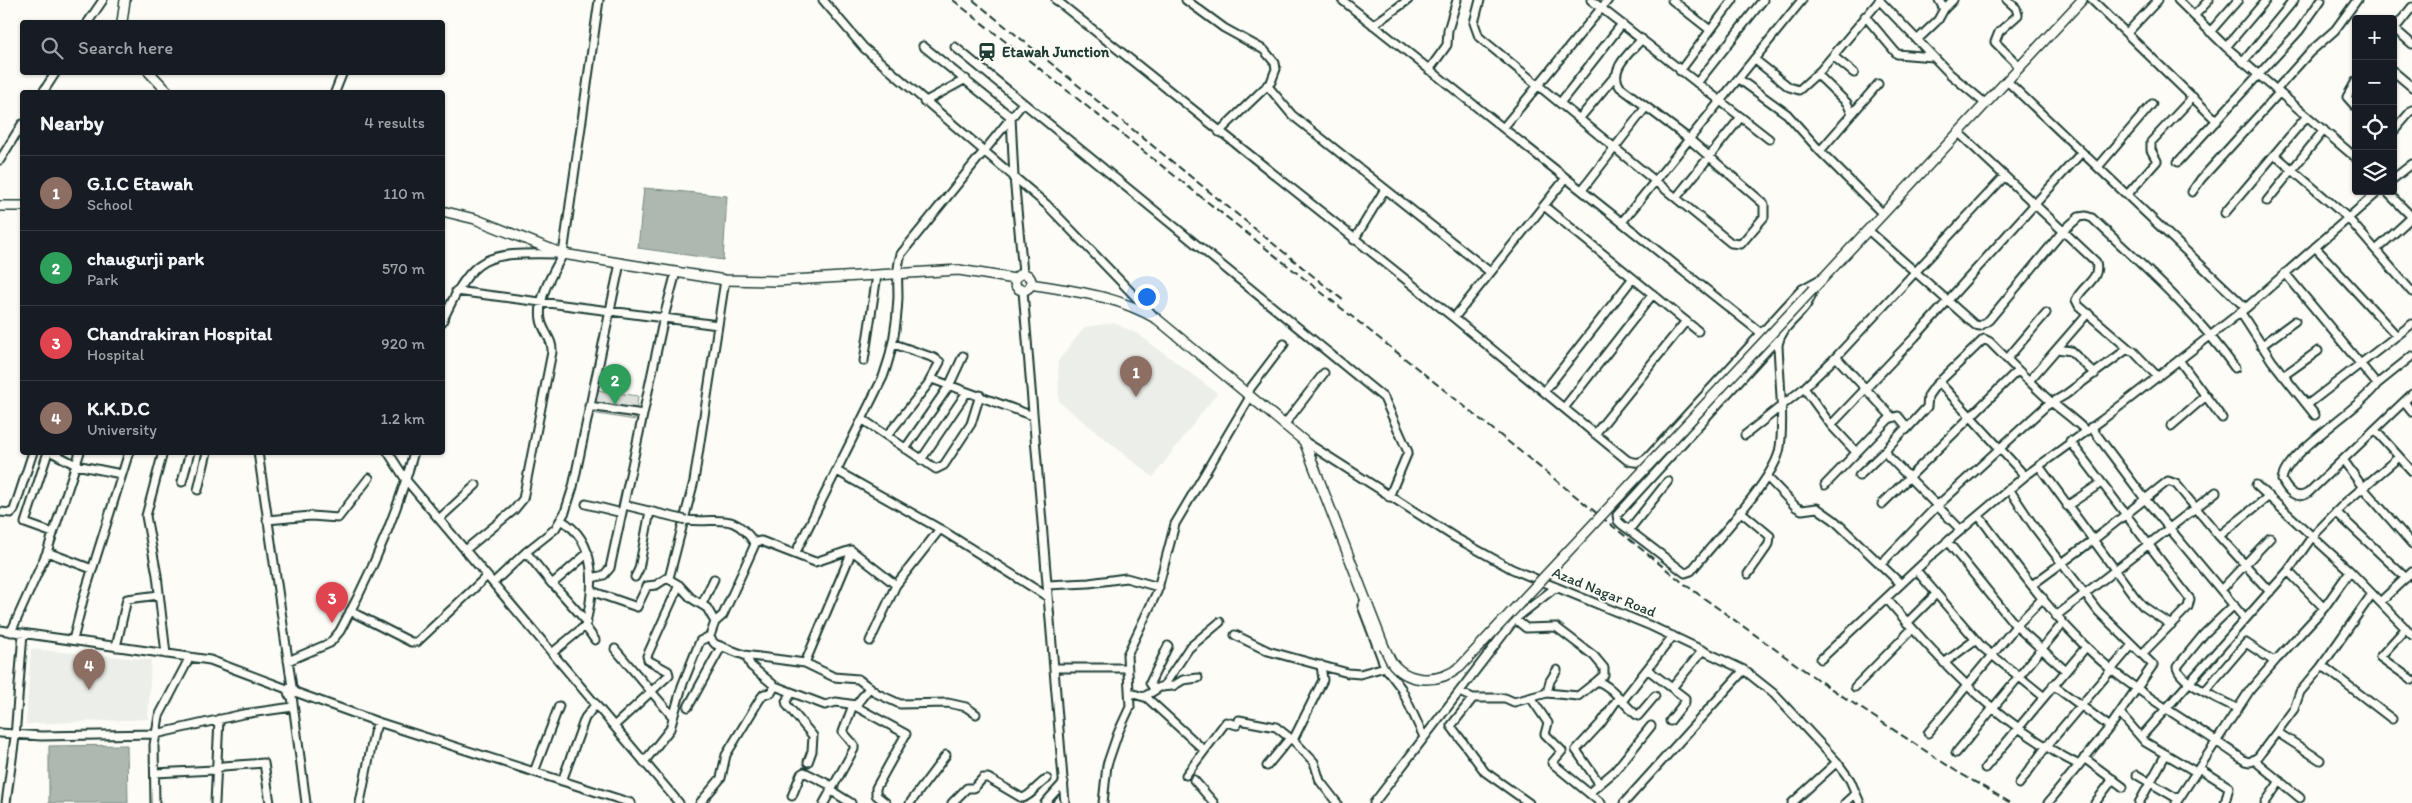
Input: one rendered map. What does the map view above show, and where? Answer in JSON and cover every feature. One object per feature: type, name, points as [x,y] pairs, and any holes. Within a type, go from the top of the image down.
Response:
[{"type":"main road","points":[[122,20],[126,0]]},
{"type":"main road","points":[[1015,280],[1018,289],[1023,290],[1031,284],[1112,298],[1134,306],[1157,319],[1304,441],[1365,600],[1393,664],[1405,674],[1420,678],[1442,678],[1460,667],[2082,0]]},
{"type":"main road","points":[[152,75],[166,90]]},
{"type":"main road","points":[[0,206],[20,206]]},
{"type":"main road","points":[[445,212],[475,219],[563,254],[725,280],[776,281],[959,270],[1015,280],[1023,274],[1028,275],[1031,284]]},
{"type":"street","points":[[89,20],[103,0]]},
{"type":"street","points":[[465,550],[514,510],[523,499],[552,352],[549,336],[541,321],[542,301],[546,286],[563,254],[599,0]]},
{"type":"street","points":[[823,0],[864,48],[924,102],[1047,205],[1157,319]]},
{"type":"street","points":[[1056,0],[1633,463],[1645,460],[1802,289],[1824,277]]},
{"type":"street","points":[[1186,0],[1224,28],[1271,56],[1276,70],[1274,77],[1267,85],[1220,132]]},
{"type":"street","points":[[1373,25],[1408,0]]},
{"type":"street","points":[[1429,70],[1447,45],[1448,30],[1457,0]]},
{"type":"street","points":[[1480,0],[1474,23],[1479,37],[1732,243],[1741,244],[1746,241],[1764,217],[1764,204],[1689,139],[1620,87],[1616,76]]},
{"type":"street","points":[[1591,0],[1769,139]]},
{"type":"street","points":[[1503,128],[1608,0]]},
{"type":"street","points":[[1672,0],[1681,3],[1710,30]]},
{"type":"street","points":[[1680,70],[1733,0]]},
{"type":"street","points":[[1697,83],[1763,0]]},
{"type":"street","points":[[1622,222],[1802,0]]},
{"type":"street","points":[[1754,59],[1794,90],[1803,87],[1833,56],[1880,0],[1933,57],[1986,104]]},
{"type":"street","points":[[1939,0],[1944,9]]},
{"type":"street","points":[[1917,40],[1938,20],[1944,9],[1953,0]]},
{"type":"street","points":[[2006,0],[2016,8],[2018,15],[1999,32],[1995,42],[2020,67]]},
{"type":"street","points":[[2092,0],[2217,120]]},
{"type":"street","points":[[2127,33],[2158,0]]},
{"type":"street","points":[[2178,0],[2226,47],[2352,154]]},
{"type":"street","points":[[2194,16],[2209,0]]},
{"type":"street","points":[[2210,32],[2238,0]]},
{"type":"street","points":[[2226,47],[2266,0]]},
{"type":"street","points":[[2243,62],[2294,0]]},
{"type":"street","points":[[2178,162],[2304,24],[2321,0]]},
{"type":"street","points":[[2192,192],[2310,52],[2335,30],[2358,0]]},
{"type":"street","points":[[1345,1],[1429,70],[1761,333]]},
{"type":"street","points":[[2397,26],[2412,7]]},
{"type":"street","points":[[1865,16],[1897,54],[1933,57]]},
{"type":"street","points":[[1560,103],[1622,24]]},
{"type":"street","points":[[2397,32],[2412,44]]},
{"type":"street","points":[[1579,119],[1616,76],[1620,64],[1642,39]]},
{"type":"street","points":[[923,46],[1011,117],[1014,177],[1023,274]]},
{"type":"street","points":[[955,47],[1384,398],[1408,452],[1389,496]]},
{"type":"street","points":[[1833,56],[1854,73]]},
{"type":"street","points":[[1817,74],[1847,103],[1852,114]]},
{"type":"street","points":[[2397,74],[2412,87]]},
{"type":"street","points":[[44,90],[54,75]]},
{"type":"street","points":[[336,90],[342,75]]},
{"type":"street","points":[[1739,78],[1787,114],[1820,151],[1883,214]]},
{"type":"street","points":[[924,102],[966,80]]},
{"type":"street","points":[[2007,81],[2244,310],[2261,346],[2315,415]]},
{"type":"street","points":[[1820,151],[1878,84]]},
{"type":"street","points":[[1267,85],[1292,115],[1490,272]]},
{"type":"street","points":[[2352,86],[2347,97],[2352,103]]},
{"type":"street","points":[[2127,195],[2158,160],[2151,150],[2151,142],[2193,97]]},
{"type":"street","points":[[795,554],[883,377],[894,344],[898,264],[901,254],[1023,103]]},
{"type":"street","points":[[2098,167],[2152,104]]},
{"type":"street","points":[[1582,190],[1646,107]]},
{"type":"street","points":[[2397,127],[2412,110]]},
{"type":"street","points":[[2225,213],[2307,116]]},
{"type":"street","points":[[1676,198],[1740,117]]},
{"type":"street","points":[[0,160],[20,127]]},
{"type":"street","points":[[2267,201],[2324,130]]},
{"type":"street","points":[[1958,133],[2096,262],[2098,269],[2096,276],[2078,294],[2076,300],[2158,377]]},
{"type":"street","points":[[1831,425],[2082,152]]},
{"type":"street","points":[[2275,155],[2348,218],[2412,292]]},
{"type":"street","points":[[2397,176],[2412,164]]},
{"type":"street","points":[[1745,435],[1780,405],[1804,388],[1836,357],[2004,176]]},
{"type":"street","points":[[1454,318],[1566,178]]},
{"type":"street","points":[[1354,240],[1385,189]]},
{"type":"street","points":[[1821,659],[1947,541],[2009,489],[2244,310],[2374,195]]},
{"type":"street","points":[[2376,250],[2412,217],[2390,195]]},
{"type":"street","points":[[1544,206],[1698,330]]},
{"type":"street","points":[[1980,326],[1989,320],[2063,231],[2079,217],[2086,216],[2092,218],[2180,300],[2212,335],[2235,368]]},
{"type":"street","points":[[1868,230],[1975,325],[1980,326],[1988,340],[2051,402],[2088,429],[2245,619]]},
{"type":"street","points":[[2314,247],[2397,336]]},
{"type":"street","points":[[445,315],[464,278],[474,268],[488,259],[515,253],[563,254]]},
{"type":"street","points":[[493,583],[526,552],[555,529],[561,520],[573,487],[620,263]]},
{"type":"street","points":[[592,578],[601,576],[609,570],[664,317],[676,272]]},
{"type":"street","points":[[2285,273],[2322,320],[2377,384]]},
{"type":"street","points":[[864,361],[877,275]]},
{"type":"street","points":[[1544,392],[1633,278]]},
{"type":"street","points":[[669,578],[694,481],[725,280]]},
{"type":"street","points":[[1779,337],[1780,450],[1767,477],[1687,573],[1618,521],[1618,512],[1810,302],[1813,289]]},
{"type":"street","points":[[1023,290],[1032,416],[1066,803]]},
{"type":"street","points":[[456,291],[718,325]]},
{"type":"street","points":[[1564,408],[1653,294]]},
{"type":"street","points":[[2007,359],[2046,313]]},
{"type":"street","points":[[2029,381],[2088,313]]},
{"type":"street","points":[[1595,434],[1686,321]]},
{"type":"street","points":[[2261,346],[2295,322]]},
{"type":"street","points":[[2307,405],[2412,324]]},
{"type":"street","points":[[1859,476],[1927,407],[1928,396],[1939,382],[1980,341],[1988,340]]},
{"type":"street","points":[[887,436],[932,379],[940,362],[934,358],[894,344]]},
{"type":"street","points":[[1103,803],[1107,765],[1118,733],[1130,707],[1127,655],[1159,588],[1175,524],[1248,396],[1284,344]]},
{"type":"street","points":[[2057,349],[2071,351],[2095,374]]},
{"type":"street","points":[[1880,565],[1937,506],[2051,402],[2095,374],[2129,349]]},
{"type":"street","points":[[2283,376],[2318,351]]},
{"type":"street","points":[[905,449],[949,386],[963,356]]},
{"type":"street","points":[[2412,356],[2377,384],[2310,444],[2286,469],[2282,480],[2293,495],[2304,496],[2344,461],[2412,394]]},
{"type":"street","points":[[1836,357],[1892,417]]},
{"type":"street","points":[[2179,360],[2222,418]]},
{"type":"street","points":[[1882,504],[1910,478],[1969,416],[2018,370]]},
{"type":"street","points":[[1284,425],[1324,373]]},
{"type":"street","points":[[932,379],[980,395],[1032,416]]},
{"type":"street","points":[[1939,382],[2025,476]]},
{"type":"street","points":[[1804,388],[1831,425],[1856,452]]},
{"type":"street","points":[[921,460],[967,392]]},
{"type":"street","points":[[862,419],[936,469],[944,465],[971,424],[980,395]]},
{"type":"street","points":[[2171,426],[2206,396]]},
{"type":"street","points":[[2404,402],[2412,412]]},
{"type":"street","points":[[589,406],[643,414]]},
{"type":"street","points":[[1825,485],[1892,417],[1898,416],[1906,424],[1906,430]]},
{"type":"street","points":[[2375,430],[2412,471]]},
{"type":"street","name":"Azad Nagar Road","points":[[1304,441],[1389,496],[1512,569],[1673,636],[1744,670],[1774,693],[1837,762],[1850,780],[1860,803]]},
{"type":"street","points":[[2070,441],[2100,483],[2190,599],[2188,607],[2142,654]]},
{"type":"street","points":[[1886,450],[1888,456],[1961,530]]},
{"type":"street","points":[[0,512],[11,513],[14,510],[32,455]]},
{"type":"street","points":[[47,455],[25,523],[54,533]]},
{"type":"street","points":[[57,455],[76,466],[122,474]]},
{"type":"street","points":[[11,632],[47,552],[79,455]]},
{"type":"street","points":[[73,640],[92,569],[128,455]]},
{"type":"street","points":[[162,455],[146,516],[160,595],[166,654]]},
{"type":"street","points":[[182,482],[189,455]]},
{"type":"street","points":[[198,490],[206,455]]},
{"type":"street","points":[[258,455],[306,803]]},
{"type":"street","points":[[390,455],[406,480],[679,803]]},
{"type":"street","points":[[288,662],[330,643],[340,631],[406,480],[413,455]]},
{"type":"street","points":[[2141,737],[2288,571],[2312,537],[2336,512],[2399,457]]},
{"type":"street","points":[[2344,461],[2364,489],[2412,544]]},
{"type":"street","points":[[2039,466],[2092,542],[2143,606],[2171,625]]},
{"type":"street","points":[[837,471],[940,529],[1048,597]]},
{"type":"street","points":[[1767,477],[1802,510],[1817,508],[1834,520],[1901,584]]},
{"type":"street","points":[[267,520],[310,516],[338,518],[369,478]]},
{"type":"street","points":[[1629,530],[1668,481]]},
{"type":"street","points":[[2032,585],[2092,542],[2164,483],[2172,481],[2270,592]]},
{"type":"street","points":[[2067,506],[2100,483]]},
{"type":"street","points":[[439,519],[476,485]]},
{"type":"street","points":[[2256,485],[2350,571],[2412,635]]},
{"type":"street","points":[[2009,489],[2085,594],[2153,665],[2110,727],[2048,803]]},
{"type":"street","points":[[2056,616],[2116,572],[2216,492]]},
{"type":"street","points":[[2219,536],[2269,496]]},
{"type":"street","points":[[586,504],[622,513]]},
{"type":"street","points":[[624,505],[686,520],[732,521],[744,530],[755,544]]},
{"type":"street","points":[[635,578],[641,564],[650,511]]},
{"type":"street","points":[[1740,511],[1770,536],[1769,544],[1748,574]]},
{"type":"street","points":[[2336,512],[2409,575],[2380,602]]},
{"type":"street","points":[[1979,516],[2056,616],[2086,647],[2137,689],[2245,761],[2254,760],[2277,732],[2294,709],[2300,692],[2321,667],[2372,594]]},
{"type":"street","points":[[552,653],[586,624],[592,578],[588,553],[572,526],[561,520]]},
{"type":"street","points":[[870,641],[896,585],[940,529]]},
{"type":"street","points":[[2221,590],[2270,538]]},
{"type":"street","points":[[644,762],[670,729],[700,641],[707,638],[715,622],[725,613],[755,544],[761,541],[815,562],[852,551]]},
{"type":"street","points":[[1947,541],[2016,626],[2066,671]]},
{"type":"street","points":[[852,551],[896,585]]},
{"type":"street","points":[[805,663],[852,551]]},
{"type":"street","points":[[47,552],[92,569]]},
{"type":"street","points":[[526,552],[586,624],[595,640]]},
{"type":"street","points":[[553,584],[588,553]]},
{"type":"street","points":[[1916,570],[1974,640],[2043,696]]},
{"type":"street","points":[[2288,571],[2324,608]]},
{"type":"street","points":[[2138,775],[2177,801],[2256,682],[2324,608],[2350,571]]},
{"type":"street","points":[[350,611],[410,642],[417,642],[487,576]]},
{"type":"street","points":[[591,591],[637,607],[647,586],[655,586],[665,578],[669,578],[679,585],[691,598],[708,609],[715,622]]},
{"type":"street","points":[[1047,584],[1089,583],[1126,578],[1159,588]]},
{"type":"street","points":[[702,604],[714,579]]},
{"type":"street","points":[[614,726],[670,673],[648,660],[647,656],[679,585]]},
{"type":"street","points":[[1374,803],[1515,619],[1556,587]]},
{"type":"street","points":[[1907,623],[1936,594]]},
{"type":"street","points":[[116,647],[126,599],[160,595]]},
{"type":"street","points":[[1886,598],[1944,663],[1991,709],[2046,747],[2082,762],[2113,779],[2123,787]]},
{"type":"street","points":[[1928,733],[2016,626],[2043,598]]},
{"type":"street","points":[[1365,600],[1362,606],[1385,667],[1400,688],[1424,737]]},
{"type":"street","points":[[2234,605],[2178,664],[2178,672],[2189,682],[2238,708]]},
{"type":"street","points":[[1459,692],[1472,698],[1504,698],[1514,702],[1548,693],[1578,696],[1604,675],[1604,668],[1594,656],[1556,627],[1526,628],[1515,619]]},
{"type":"street","points":[[1163,687],[1189,648],[1220,622]]},
{"type":"street","points":[[1956,752],[2063,623]]},
{"type":"street","points":[[2406,628],[2380,657],[2412,680]]},
{"type":"street","points":[[1856,688],[1912,629]]},
{"type":"street","points":[[0,630],[210,660],[378,722],[622,802],[631,803]]},
{"type":"street","points":[[6,803],[15,736],[23,633]]},
{"type":"street","points":[[1236,636],[1273,652],[1354,674],[1385,667]]},
{"type":"street","points":[[1599,783],[1576,750],[1647,669],[1673,636]]},
{"type":"street","points":[[707,638],[721,647],[748,656],[771,657],[805,663],[834,677],[858,679],[878,694],[902,704],[948,703],[966,707],[976,714]]},
{"type":"street","points":[[1944,663],[1974,640]]},
{"type":"street","points":[[2205,691],[2246,643],[2268,658],[2276,660]]},
{"type":"street","points":[[2019,784],[2046,747],[2132,645]]},
{"type":"street","points":[[1155,690],[1150,683],[1168,646]]},
{"type":"street","points":[[688,707],[721,647]]},
{"type":"street","points":[[1985,768],[2043,696],[2086,647]]},
{"type":"street","points":[[615,649],[673,717]]},
{"type":"street","points":[[1672,688],[1703,650]]},
{"type":"street","points":[[155,803],[154,745],[159,716],[190,657]]},
{"type":"street","points":[[748,660],[751,666],[776,686],[825,705],[836,702],[856,705],[870,687]]},
{"type":"street","points":[[1267,766],[1292,739],[1323,680],[1321,665]]},
{"type":"street","points":[[2321,667],[2327,669],[2392,718]]},
{"type":"street","points":[[1054,668],[1127,668]]},
{"type":"street","points":[[1647,669],[1686,700],[1670,720]]},
{"type":"street","points":[[1548,693],[1550,680],[1557,670]]},
{"type":"street","points":[[1624,803],[1744,670]]},
{"type":"street","points":[[1146,696],[1155,690],[1173,686],[1183,680],[1198,678]]},
{"type":"street","points":[[1597,681],[1621,698],[1629,708],[1640,716],[1655,696]]},
{"type":"street","points":[[2053,685],[2110,727]]},
{"type":"street","points":[[700,803],[721,778],[728,751],[760,699],[764,694],[771,693],[776,686]]},
{"type":"street","points":[[792,693],[786,701],[787,705],[813,736],[812,751],[808,762]]},
{"type":"street","points":[[1130,693],[1146,696],[1204,750]]},
{"type":"street","points":[[1472,698],[1451,726],[1485,772],[1530,803]]},
{"type":"street","points":[[1531,698],[1548,723],[1545,734],[1562,750],[1552,763],[1601,803]]},
{"type":"street","points":[[562,781],[584,718],[596,704]]},
{"type":"street","points":[[824,803],[854,747],[843,732],[853,704]]},
{"type":"street","points":[[853,704],[906,734],[876,788],[876,795],[886,803]]},
{"type":"street","points":[[534,772],[559,706]]},
{"type":"street","points":[[0,733],[15,736],[156,734],[219,718],[293,707]]},
{"type":"street","points":[[2120,713],[2141,737],[2166,754],[2229,787],[2224,803]]},
{"type":"street","points":[[215,803],[219,718]]},
{"type":"street","points":[[360,803],[374,733],[378,722]]},
{"type":"street","points":[[1186,775],[1226,722],[1273,726],[1292,739],[1314,762],[1320,781],[1335,802]]},
{"type":"street","points":[[1586,803],[1599,783],[1615,771],[1651,726]]},
{"type":"street","points":[[2277,732],[2320,760]]},
{"type":"street","points":[[2139,803],[2166,754]]},
{"type":"street","points":[[910,803],[946,755]]},
{"type":"street","points":[[2254,760],[2300,798]]},
{"type":"street","points":[[1792,803],[1837,762]]},
{"type":"street","points":[[155,773],[264,764],[270,803]]},
{"type":"street","points":[[792,796],[801,774],[804,772],[831,788],[851,803]]},
{"type":"street","points":[[952,803],[967,788],[974,788],[983,778],[988,778],[1002,788],[1025,798],[1047,779]]},
{"type":"street","points":[[2095,803],[2113,779]]},
{"type":"street","points":[[1194,780],[1212,802]]},
{"type":"street","points":[[2265,803],[2280,781]]},
{"type":"street","points":[[1045,803],[1064,782]]},
{"type":"street","points":[[1845,803],[1856,793]]},
{"type":"shaded area","points":[[644,188],[727,196],[723,260],[638,248]]},
{"type":"shaded area","points":[[1114,323],[1138,334],[1217,393],[1153,477],[1059,402],[1058,361],[1085,327]]},
{"type":"shaded area","points":[[597,390],[638,396],[635,420],[591,413]]},
{"type":"shaded area","points":[[31,649],[151,660],[148,719],[26,724]]},
{"type":"shaded area","points":[[127,745],[128,803],[49,803],[49,746]]},
{"type":"railway","points":[[953,0],[1428,377],[1687,586],[1818,680],[1956,771],[2011,803]]},
{"type":"railway","points":[[973,0],[1344,301]]},
{"type":"place","name":"Etawah Junction","points":[[987,52]]},
{"type":"place","name":"G.I.C Etawah","points":[[1136,397]]},
{"type":"place","name":"chaugurji park","points":[[615,405]]},
{"type":"place","name":"Chandrakiran Hospital","points":[[332,623]]},
{"type":"place","name":"K.K.D.C","points":[[89,690]]}]
